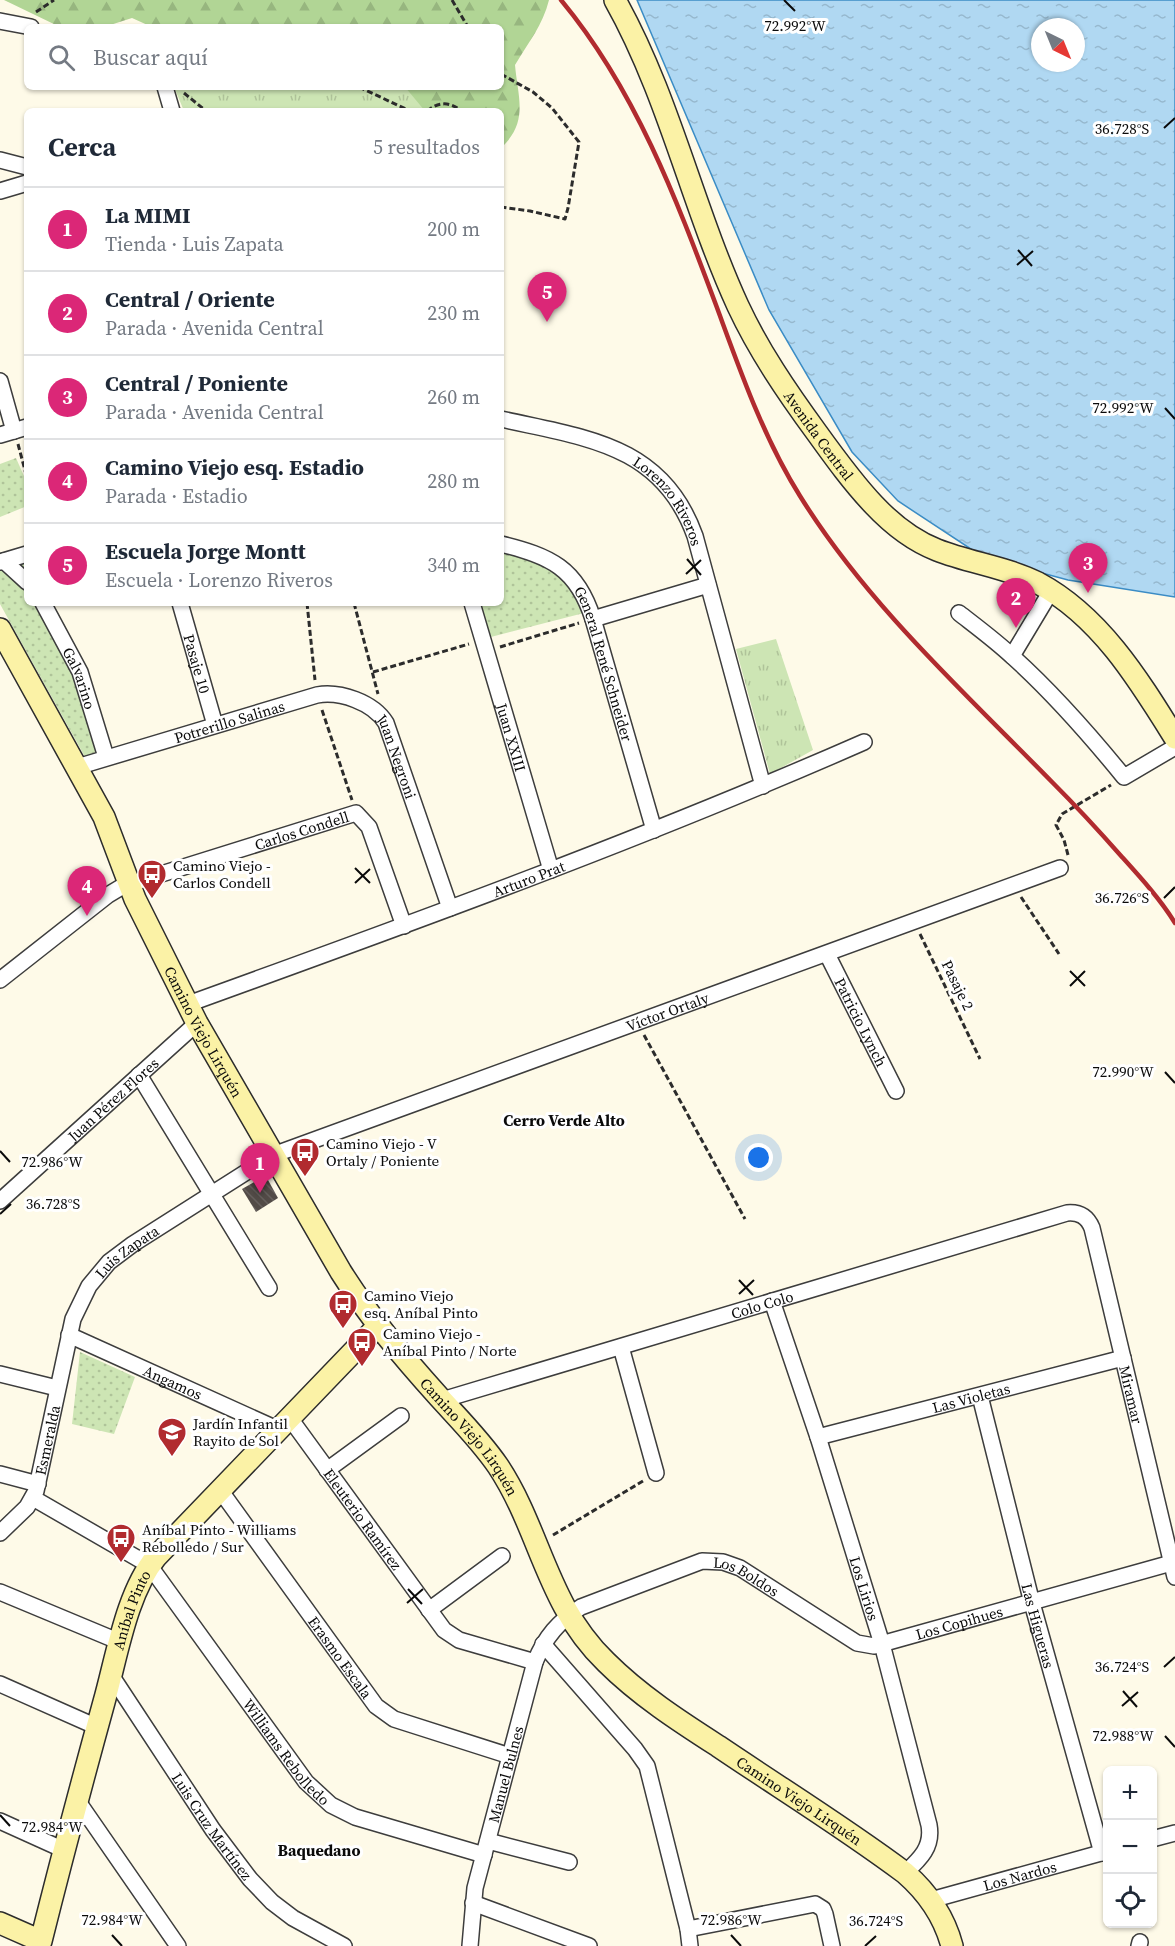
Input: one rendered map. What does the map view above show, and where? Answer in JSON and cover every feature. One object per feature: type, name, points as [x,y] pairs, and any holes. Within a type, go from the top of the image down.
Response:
[{"type":"street","name":"Avenida Central","points":[[615,0],[650,73],[737,304],[769,364],[830,450],[875,506],[894,524],[923,543],[945,553],[1016,574],[1051,591],[1083,615],[1110,645],[1175,738]]},
{"type":"street","points":[[0,21],[24,26]]},
{"type":"street","points":[[172,90],[172,108]]},
{"type":"street","points":[[0,160],[24,166]]},
{"type":"street","points":[[0,191],[24,184]]},
{"type":"street","points":[[0,381],[14,431]]},
{"type":"street","name":"Lorenzo Riveros","points":[[504,420],[601,443],[628,455],[655,473],[667,485],[685,511],[695,536],[763,786]]},
{"type":"street","name":"General René Schneider","points":[[504,545],[540,556],[561,568],[582,591],[593,619],[654,830]]},
{"type":"street","points":[[2,561],[24,555]]},
{"type":"street","points":[[2,561],[24,579]]},
{"type":"street","points":[[593,619],[708,585]]},
{"type":"street","points":[[1012,656],[1051,591]]},
{"type":"street","name":"Galvarino","points":[[45,606],[80,672],[106,757]]},
{"type":"street","name":"Pasaje 10","points":[[181,606],[215,724]]},
{"type":"street","name":"Juan XXIII","points":[[473,606],[551,870]]},
{"type":"street","points":[[959,613],[1012,656],[1066,709],[1124,777],[1175,747]]},
{"type":"street","name":"Camino Viejo Lirquén","points":[[0,629],[110,831],[128,883],[193,1014],[273,1155],[342,1272],[378,1326],[497,1464],[518,1501],[568,1616],[579,1632],[604,1661],[662,1709],[905,1873],[931,1900],[944,1922],[952,1946]]},
{"type":"street","name":"Potrerillo Salinas","points":[[77,767],[317,694],[330,693],[367,706],[380,714]]},
{"type":"street","name":"Juan Negroni","points":[[380,714],[386,723],[450,908]]},
{"type":"street","name":"Arturo Prat","points":[[193,1014],[404,926],[763,786],[864,742]]},
{"type":"street","name":"Carlos Condell","points":[[128,883],[356,813],[369,828],[404,926]]},
{"type":"street","name":"Víctor Ortaly","points":[[273,1155],[1060,868]]},
{"type":"street","points":[[0,980],[108,895],[128,883]]},
{"type":"street","name":"Patricio Lynch","points":[[827,954],[896,1091]]},
{"type":"street","name":"Juan Pérez Flores","points":[[0,1201],[139,1075],[193,1014]]},
{"type":"street","points":[[139,1075],[269,1288]]},
{"type":"street","name":"Luis Zapata","points":[[69,1335],[80,1302],[109,1262],[133,1244],[273,1155]]},
{"type":"street","name":"Colo Colo","points":[[442,1400],[1067,1213],[1083,1215]]},
{"type":"street","name":"Miramar","points":[[1083,1215],[1092,1228],[1174,1568]]},
{"type":"street","name":"Los Lirios","points":[[772,1301],[818,1437],[882,1644],[930,1831],[926,1851],[905,1873]]},
{"type":"street","name":"Aníbal Pinto","points":[[45,1944],[64,1850],[120,1642],[134,1593],[149,1565],[378,1326]]},
{"type":"street","name":"Esmeralda","points":[[0,1533],[20,1516],[36,1491],[69,1335]]},
{"type":"street","name":"Angamos","points":[[69,1335],[283,1423]]},
{"type":"street","points":[[621,1347],[656,1473]]},
{"type":"street","name":"Las Violetas","points":[[818,1437],[1123,1358]]},
{"type":"street","points":[[0,1374],[57,1388]]},
{"type":"street","name":"Las Higueras","points":[[980,1396],[1032,1603],[1103,1845]]},
{"type":"street","points":[[327,1470],[401,1416]]},
{"type":"street","name":"Eleuterio Ramírez","points":[[283,1423],[327,1470],[444,1630],[459,1640],[535,1662]]},
{"type":"street","points":[[0,1474],[36,1491],[149,1565]]},
{"type":"street","name":"Erasmo Escala","points":[[220,1490],[376,1706],[385,1714],[403,1723],[510,1756]]},
{"type":"street","points":[[429,1610],[502,1556]]},
{"type":"street","name":"Los Boldos","points":[[568,1616],[590,1603],[692,1564],[712,1560],[740,1568],[857,1643],[874,1646],[882,1644]]},
{"type":"street","name":"Williams Rebolledo","points":[[149,1565],[306,1782],[331,1805],[355,1817],[486,1848],[569,1862]]},
{"type":"street","name":"Los Copihues","points":[[882,1644],[1032,1603],[1174,1568]]},
{"type":"street","points":[[0,1592],[120,1642]]},
{"type":"street","name":"Manuel Bulnes","points":[[470,1946],[473,1903],[535,1662],[552,1630],[568,1616]]},
{"type":"street","points":[[543,1644],[635,1749],[647,1766],[688,1929],[690,1946]]},
{"type":"street","name":"Luis Cruz Martínez","points":[[111,1675],[213,1830],[255,1885],[293,1918],[344,1946]]},
{"type":"street","points":[[0,1684],[97,1727]]},
{"type":"street","points":[[77,1800],[178,1946]]},
{"type":"street","points":[[0,1821],[64,1850]]},
{"type":"street","points":[[1157,1838],[1175,1833]]},
{"type":"street","name":"Los Nardos","points":[[931,1900],[1103,1853]]},
{"type":"street","points":[[473,1903],[589,1946]]},
{"type":"street","points":[[688,1929],[815,1904],[823,1909],[832,1946]]},
{"type":"street","points":[[0,1923],[45,1944]]},
{"type":"path","points":[[452,0],[466,24]]},
{"type":"path","points":[[504,76],[532,92],[552,108],[579,142],[565,219],[504,207]]},
{"type":"path","points":[[175,90],[202,108]]},
{"type":"path","points":[[365,90],[404,108]]},
{"type":"path","points":[[430,108],[441,103],[452,104],[457,108]]},
{"type":"path","points":[[14,431],[24,467]]},
{"type":"path","name":"Juan Negroni","points":[[355,606],[381,704],[380,714]]},
{"type":"path","points":[[373,672],[593,619]]},
{"type":"path","points":[[1060,868],[1070,863],[1064,840],[1056,825],[1062,814],[1124,777]]},
{"type":"path","points":[[1014,885],[1059,954]]},
{"type":"path","name":"Pasaje 2","points":[[914,922],[980,1059]]},
{"type":"path","points":[[638,1023],[745,1219]]},
{"type":"path","points":[[536,1545],[656,1473]]},
{"type":"green space","points":[[4,0],[549,0],[539,26],[515,65],[519,119],[510,138],[504,145],[504,108],[246,108],[236,90],[504,90],[504,24],[145,24],[132,18],[113,24],[54,24]]},
{"type":"green space","points":[[175,90],[408,90],[422,108],[183,108]]},
{"type":"green space","points":[[16,458],[24,476],[24,507],[0,517],[0,464]]},
{"type":"green space","points":[[504,553],[526,555],[562,573],[576,593],[584,613],[487,638],[479,606],[504,606]]},
{"type":"green space","points":[[24,563],[24,606],[47,606],[99,751],[85,757],[0,604],[0,568]]},
{"type":"green space","points":[[776,639],[813,750],[770,774],[736,649]]},
{"type":"green space","points":[[80,1352],[135,1377],[114,1434],[72,1424]]},
{"type":"water","points":[[637,0],[1175,0],[1175,597],[1068,580],[983,557],[898,501],[852,452],[769,310]]},
{"type":"building","points":[[261,1178],[268,1180],[278,1198],[256,1212],[242,1189]]},
{"type":"railway","points":[[561,0],[611,70],[632,107],[669,185],[753,403],[787,474],[826,536],[855,574],[918,646],[1088,820],[1150,889],[1175,923]]},
{"type":"place","name":"Escuela Jorge Montt","points":[[547,322]]},
{"type":"place","name":"Central / Poniente","points":[[1088,593]]},
{"type":"place","name":"Central / Oriente","points":[[1016,628]]},
{"type":"place","name":"Camino Viejo - Carlos Condell","points":[[152,900]]},
{"type":"place","name":"Camino Viejo esq. Estadio","points":[[87,916]]},
{"type":"place","name":"Camino Viejo - V Ortaly / Poniente","points":[[305,1178]]},
{"type":"place","name":"La MIMI","points":[[260,1193]]},
{"type":"place","name":"Camino Viejo esq. Aníbal Pinto","points":[[343,1330]]},
{"type":"place","name":"Camino Viejo - Aníbal Pinto / Norte","points":[[362,1368]]},
{"type":"place","name":"Jardín Infantil Rayito de Sol","points":[[172,1458]]},
{"type":"place","name":"Aníbal Pinto - Williams Rebolledo / Sur","points":[[121,1564]]},
{"type":"district","name":"Cerro Verde Alto","points":[[564,1120]]},
{"type":"district","name":"Baquedano","points":[[319,1850]]}]
